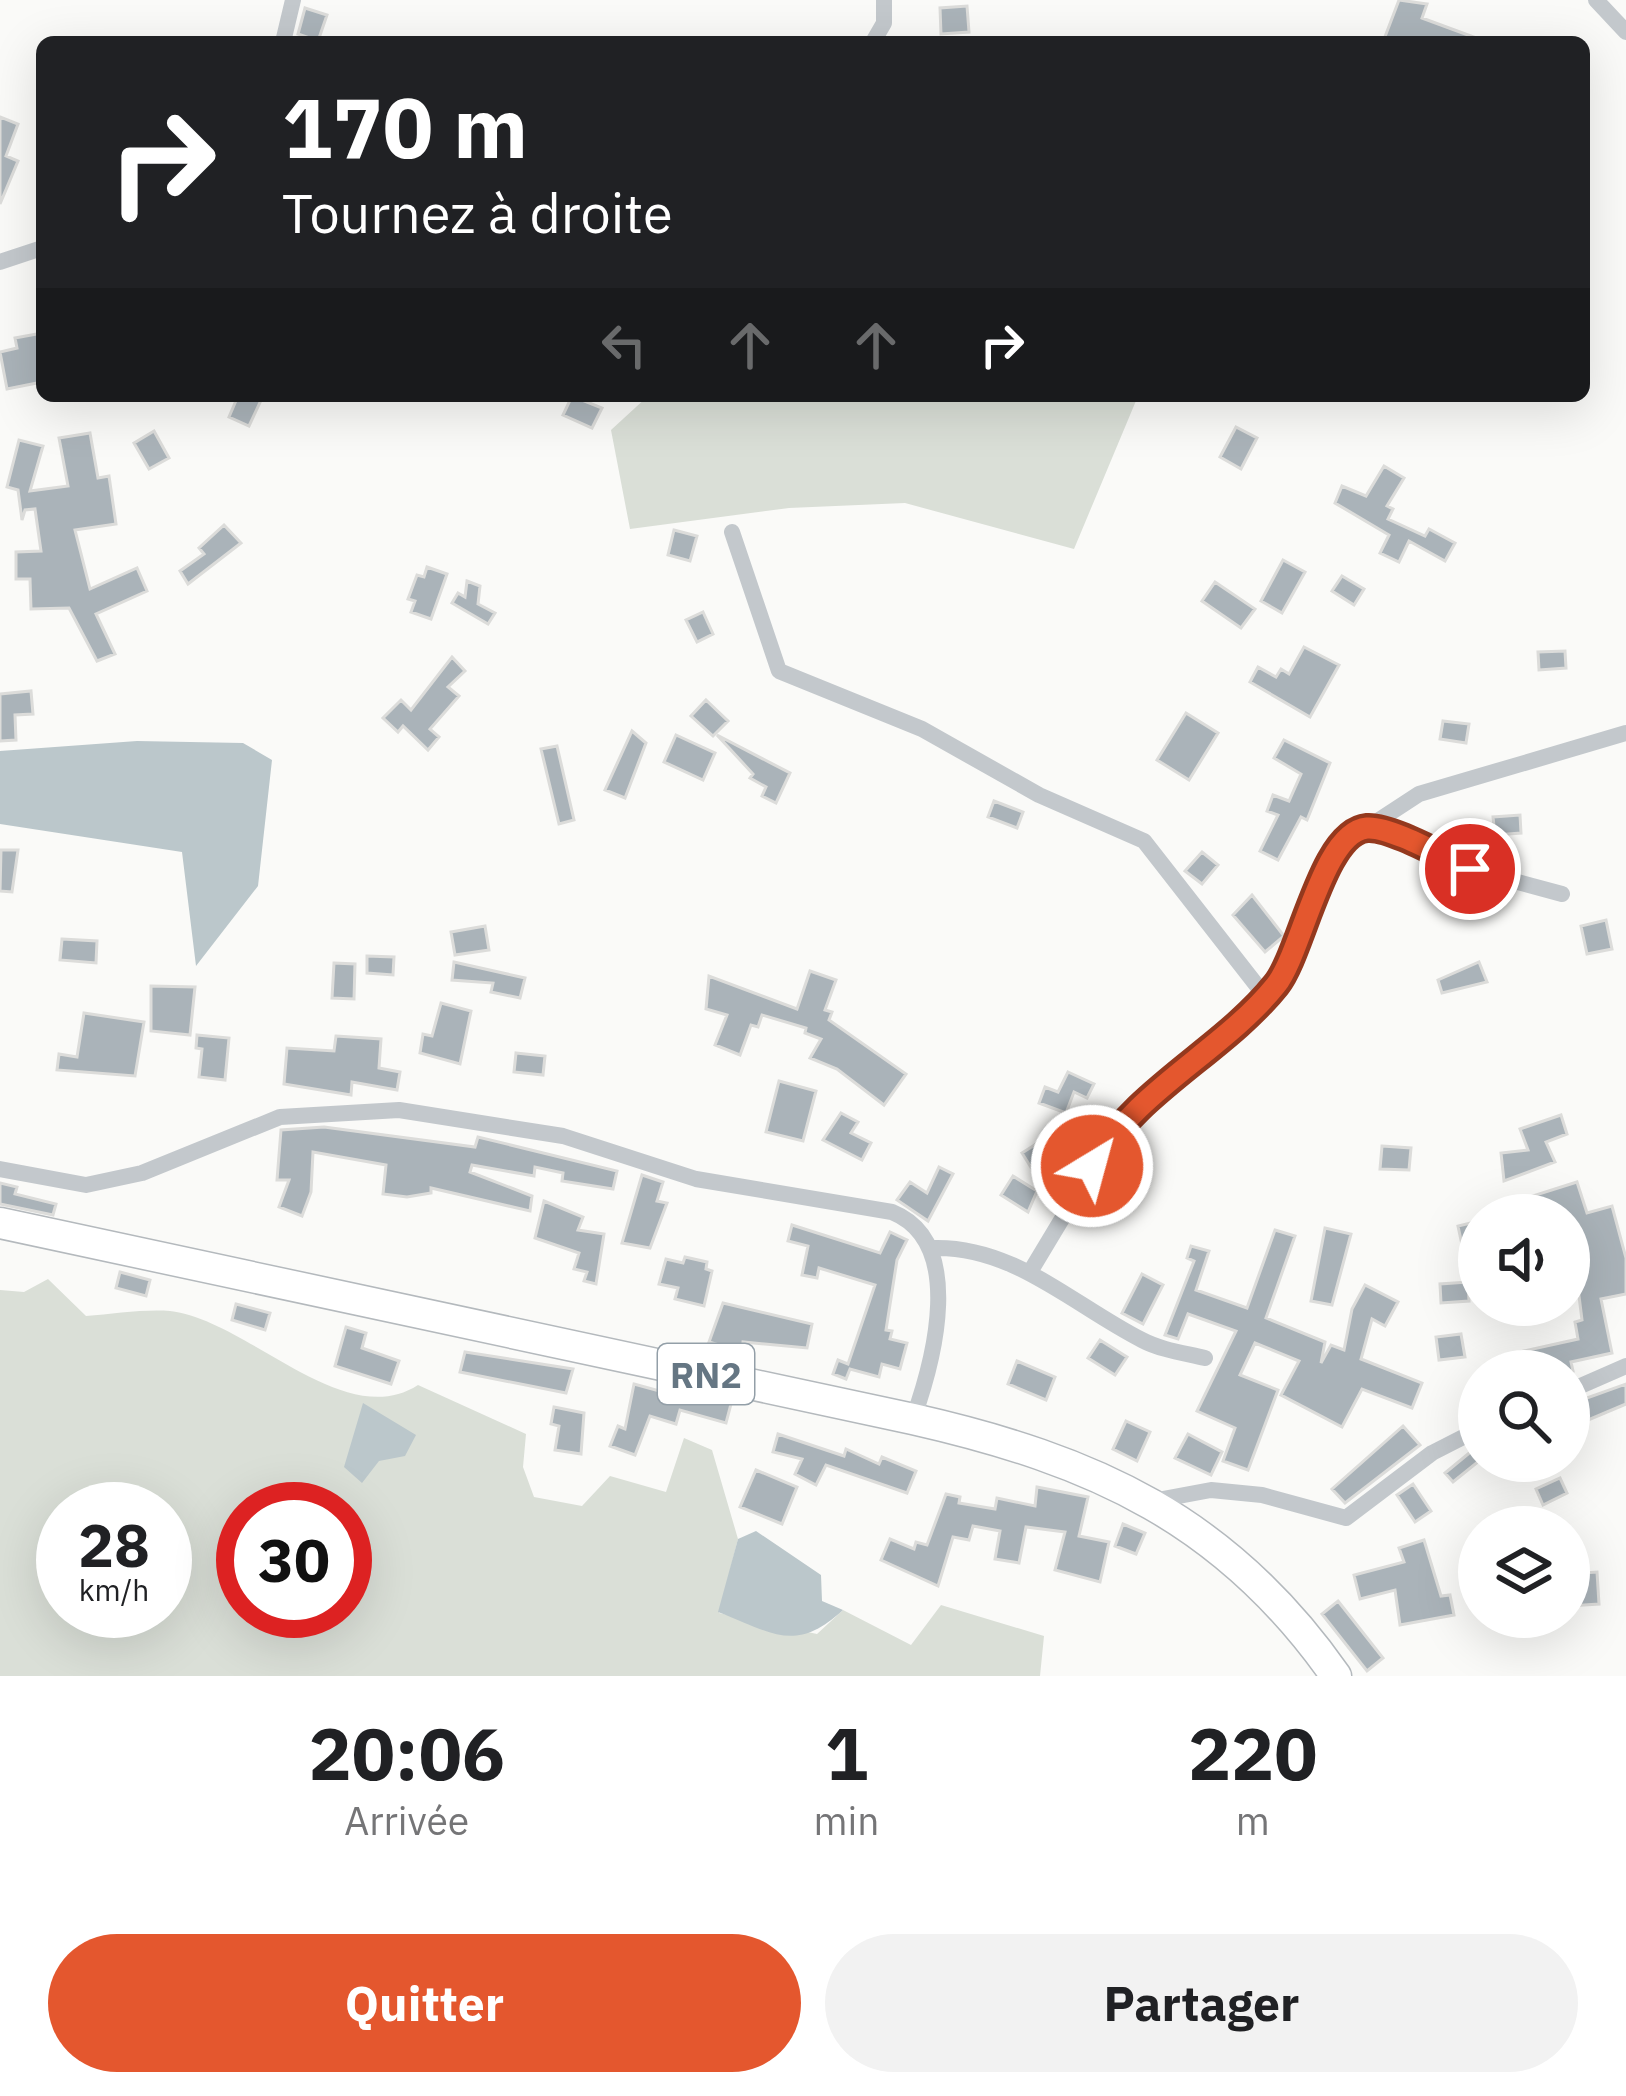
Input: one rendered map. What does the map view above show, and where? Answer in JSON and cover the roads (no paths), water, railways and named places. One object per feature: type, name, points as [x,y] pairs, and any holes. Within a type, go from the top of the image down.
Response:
[{"type":"highway","name":"RN2","points":[[0,1223],[913,1419],[1044,1452],[1152,1502],[1268,1590],[1336,1676]]},
{"type":"street","points":[[284,36],[293,0]]},
{"type":"street","points":[[876,36],[884,23],[884,0]]},
{"type":"street","points":[[1596,0],[1626,32]]},
{"type":"street","points":[[0,262],[36,250]]},
{"type":"street","points":[[732,532],[779,671],[922,730],[1039,796],[1144,841],[1265,996]]},
{"type":"street","points":[[1030,1272],[1113,1133],[1265,996],[1292,961],[1335,854],[1419,794],[1626,733]]},
{"type":"street","points":[[1366,828],[1520,886],[1562,894]]},
{"type":"street","points":[[0,1169],[86,1185],[187,1158],[280,1117],[400,1110],[563,1136],[696,1179],[892,1212],[919,1227],[932,1248],[931,1364],[913,1419]]},
{"type":"street","points":[[932,1248],[976,1250],[1030,1272],[1144,1341],[1205,1358]]},
{"type":"street","points":[[1590,1382],[1626,1366]]},
{"type":"street","points":[[1152,1502],[1211,1490],[1262,1495],[1346,1518],[1432,1453],[1458,1440]]}]
